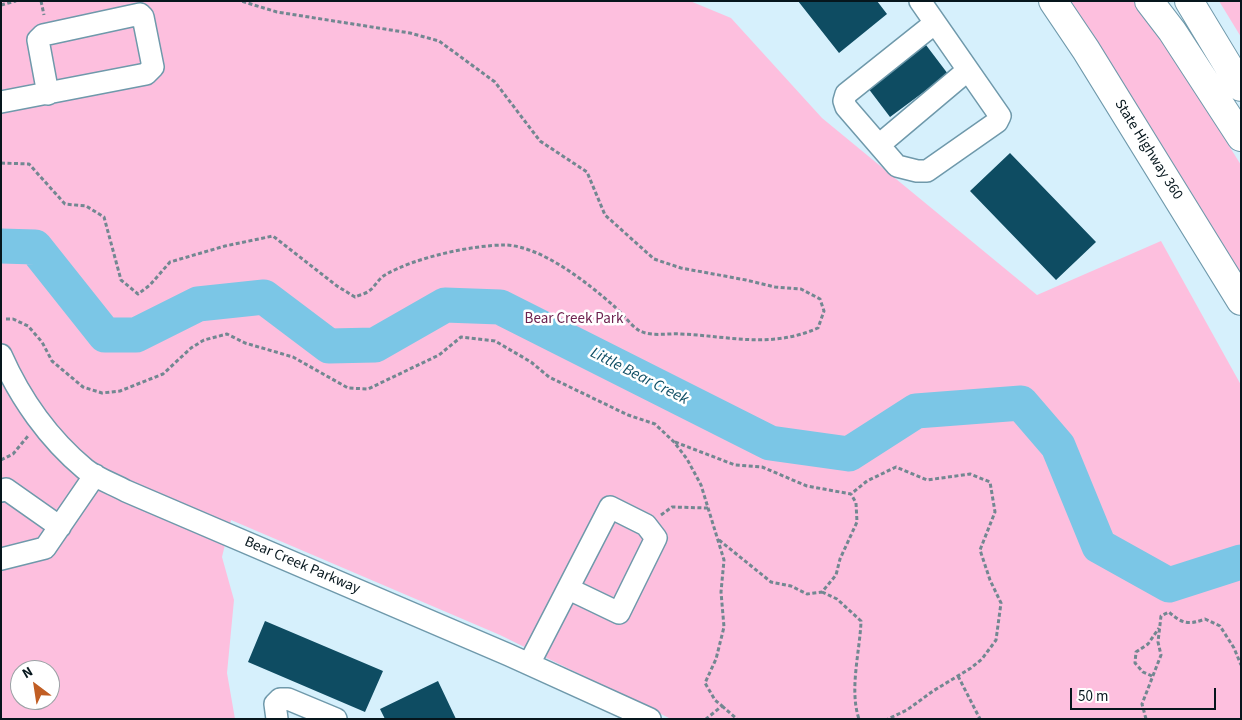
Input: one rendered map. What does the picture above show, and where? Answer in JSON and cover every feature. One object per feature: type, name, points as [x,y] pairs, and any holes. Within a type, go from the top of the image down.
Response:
[{"type":"main road","name":"State Highway 360","points":[[1053,1],[1101,74],[1241,301]]},
{"type":"main road","points":[[1149,1],[1172,31],[1241,136]]},
{"type":"main road","points":[[1189,1],[1241,88]]},
{"type":"street","points":[[920,1],[1000,116],[997,122],[927,171],[897,166],[846,107],[844,101],[846,94],[935,23]]},
{"type":"street","points":[[1,102],[48,94],[146,74],[153,67],[143,17],[140,14],[43,35],[38,40],[48,94]]},
{"type":"street","points":[[878,145],[968,70]]},
{"type":"street","name":"Bear Creek Parkway","points":[[1,355],[20,392],[55,440],[86,470],[126,491],[530,664],[650,719]]},
{"type":"street","points":[[1,559],[45,548],[96,475]]},
{"type":"street","points":[[1,491],[6,489],[60,527]]},
{"type":"street","points":[[530,664],[610,507],[646,525],[656,538],[619,613],[569,589]]},
{"type":"street","points":[[277,719],[275,704],[280,699],[288,698],[336,719]]},
{"type":"path","points":[[1,5],[16,1]]},
{"type":"path","points":[[1,162],[29,164],[64,204],[86,206],[104,217],[121,280],[138,294],[150,286],[170,262],[225,246],[273,236],[354,297],[369,291],[384,276],[425,260],[479,247],[507,245],[547,257],[601,295],[639,330],[657,335],[680,334],[768,341],[804,334],[818,328],[824,312],[820,300],[800,289],[775,288],[746,280],[681,268],[654,259],[605,215],[587,172],[540,141],[496,82],[439,42],[410,33],[277,12],[241,1]]},
{"type":"path","points":[[6,318],[14,319],[28,326],[42,342],[52,361],[83,387],[102,393],[120,391],[163,374],[191,348],[204,340],[227,334],[253,346],[293,357],[348,388],[368,389],[439,355],[461,337],[495,340],[531,362],[549,377],[620,411],[655,424],[674,442],[687,459],[701,485],[719,540],[724,560],[721,592],[724,627],[716,659],[705,682],[715,700],[737,719]]},
{"type":"path","points":[[1,460],[14,454],[28,436],[44,425]]},
{"type":"path","points":[[674,442],[735,465],[762,467],[807,486],[851,494],[856,502],[857,522],[840,559],[836,575],[822,592]]},
{"type":"path","points":[[851,494],[866,481],[896,467],[927,480],[970,474],[990,482],[995,512],[980,550],[990,580],[1001,603],[996,640],[982,659],[907,710],[888,719]]},
{"type":"path","points":[[646,525],[672,507],[708,508]]},
{"type":"path","points":[[719,540],[771,582],[790,586],[807,594],[822,592],[838,599],[861,621],[860,645],[856,666],[856,711],[859,719]]},
{"type":"path","points":[[1146,719],[1142,704],[1161,654],[1158,642],[1161,616],[1169,612],[1180,621],[1190,624],[1205,619],[1220,626],[1234,648],[1241,665]]},
{"type":"path","points":[[1152,676],[1142,672],[1135,663],[1136,652],[1148,644],[1159,627]]},
{"type":"path","points":[[958,676],[977,709],[980,719]]},
{"type":"path","points":[[706,719],[722,706]]},
{"type":"green space","name":"Bear Creek Park","points":[[1,1],[690,1],[731,18],[822,118],[1037,295],[1161,241],[1241,385],[1241,719],[671,719],[500,635],[231,520],[222,557],[234,600],[227,673],[235,719],[1,719]]},
{"type":"green space","points":[[1070,1],[1133,1],[1231,138],[1226,141],[1241,165],[1241,279],[1095,39]]},
{"type":"green space","points":[[1219,1],[1241,1],[1241,37]]},
{"type":"building","points":[[798,1],[877,1],[887,14],[839,53]]},
{"type":"building","points":[[926,45],[948,74],[890,117],[868,88]]},
{"type":"building","points":[[1010,153],[1096,242],[1056,280],[970,191]]},
{"type":"building","points":[[265,621],[383,671],[365,712],[248,662]]},
{"type":"building","points":[[438,681],[456,719],[385,719],[380,709]]},
{"type":"waterway","name":"Little Bear Creek","points":[[1,246],[35,247],[105,335],[136,335],[198,304],[264,297],[329,346],[375,345],[445,305],[500,307],[770,443],[849,454],[916,411],[1021,403],[1058,446],[1099,546],[1169,585],[1241,562]]}]
